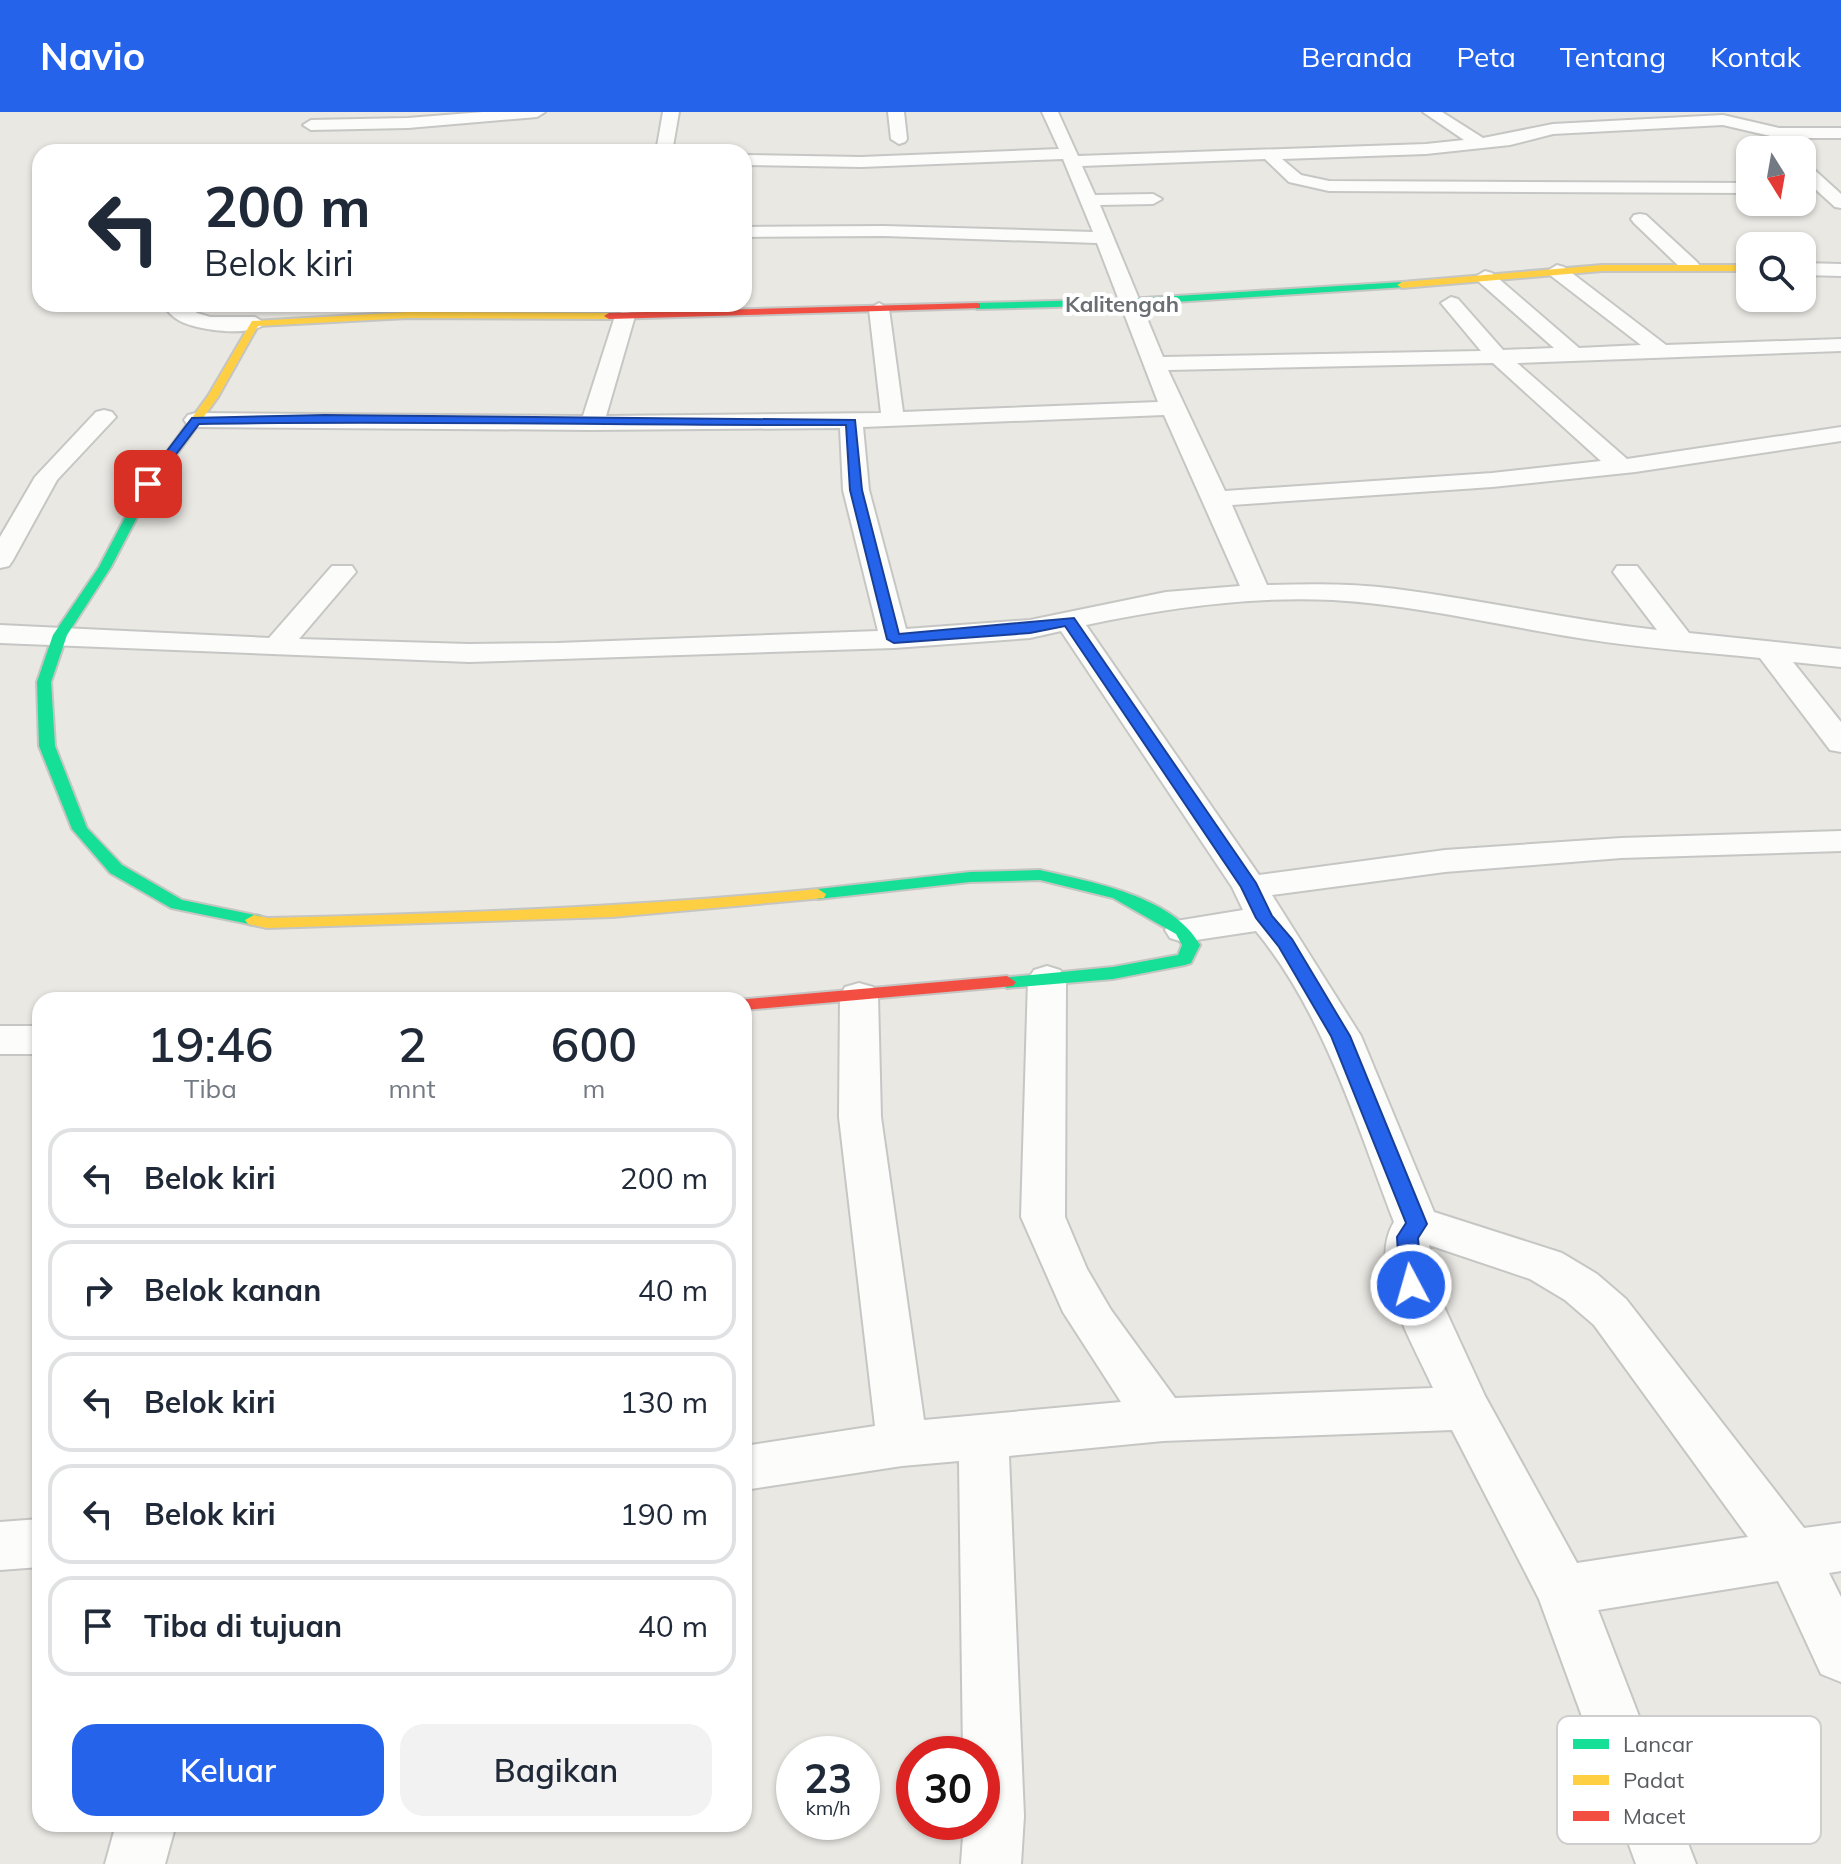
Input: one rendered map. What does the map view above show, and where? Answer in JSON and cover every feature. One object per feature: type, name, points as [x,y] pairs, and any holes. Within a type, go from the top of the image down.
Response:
[{"type":"street","points":[[310,125],[408,123],[472,114],[537,112]]},
{"type":"street","points":[[665,144],[671,112]]},
{"type":"street","points":[[896,112],[899,139]]},
{"type":"street","points":[[1050,112],[1089,200],[1172,408],[1257,593]]},
{"type":"street","points":[[1431,112],[1480,143]]},
{"type":"street","points":[[1599,112],[1626,126]]},
{"type":"street","points":[[1532,118],[1553,129]]},
{"type":"street","points":[[752,160],[861,162],[1270,155],[1426,149],[1510,140],[1553,129],[1730,120],[1779,133],[1841,133]]},
{"type":"street","points":[[1648,124],[1676,136],[1736,137]]},
{"type":"street","points":[[1270,155],[1286,176],[1296,181],[1329,186],[1736,188]]},
{"type":"street","points":[[1816,178],[1834,190],[1841,203]]},
{"type":"street","points":[[1089,200],[1153,199]]},
{"type":"street","points":[[1640,219],[1690,266]]},
{"type":"street","points":[[752,232],[884,231],[1103,238]]},
{"type":"street","points":[[178,312],[203,323],[255,323],[408,315],[625,316],[1128,302],[1557,271],[1690,266],[1736,268]]},
{"type":"street","points":[[1816,269],[1841,270]]},
{"type":"street","points":[[1557,271],[1660,350]]},
{"type":"street","points":[[1485,277],[1571,352]]},
{"type":"street","points":[[1451,303],[1497,356],[1620,465]]},
{"type":"street","points":[[879,309],[893,421]]},
{"type":"street","points":[[592,423],[603,396],[625,316]]},
{"type":"street","points":[[255,323],[213,397],[148,484],[105,567],[60,635],[44,682],[47,746],[80,829],[116,869],[177,904],[267,923],[428,920],[700,907],[970,877],[1040,875],[1119,894],[1183,930],[1191,945],[1185,959],[1113,973],[752,1003]]},
{"type":"street","points":[[1156,364],[1841,345]]},
{"type":"street","points":[[196,420],[851,422],[1172,408]]},
{"type":"street","points":[[0,560],[47,477],[104,417]]},
{"type":"street","points":[[851,422],[856,490],[894,639]]},
{"type":"street","points":[[1216,499],[1492,480],[1841,434]]},
{"type":"street","points":[[277,647],[342,572]]},
{"type":"street","points":[[1627,572],[1681,642]]},
{"type":"street","points":[[14,634],[277,647],[469,653],[557,652],[894,639],[1030,629],[1116,608],[1166,600],[1257,593],[1331,592],[1396,597],[1587,631],[1771,653],[1841,658]]},
{"type":"street","points":[[1069,621],[1286,943],[1341,1036],[1417,1224],[1546,1266],[1581,1287],[1610,1312],[1816,1550],[1841,1655]]},
{"type":"street","points":[[1771,653],[1841,743]]},
{"type":"street","points":[[1183,930],[1257,903],[1445,861],[1621,848],[1841,841]]},
{"type":"street","points":[[1047,979],[1043,1217],[1055,1250],[1106,1346],[1163,1420]]},
{"type":"street","points":[[859,996],[860,1117],[902,1444]]},
{"type":"street","points":[[0,1040],[32,1040]]},
{"type":"street","points":[[1417,1224],[1408,1237],[1411,1285],[1444,1352],[1466,1408],[1563,1590],[1610,1716]]},
{"type":"street","points":[[752,1467],[902,1444],[1163,1420],[1466,1408]]},
{"type":"street","points":[[983,1435],[994,1816],[991,1864]]},
{"type":"street","points":[[0,1546],[32,1544]]},
{"type":"street","points":[[1563,1590],[1816,1550]]},
{"type":"street","points":[[135,1864],[144,1832]]},
{"type":"street","points":[[1658,1844],[1666,1864]]},
{"type":"traffic: fast","points":[[977,306],[1128,302],[1402,285]]},
{"type":"traffic: fast","points":[[147,487],[105,567],[60,635],[44,682],[47,746],[80,829],[116,869],[177,904],[254,920]]},
{"type":"traffic: fast","points":[[818,894],[970,877],[1040,875],[1119,894],[1183,930],[1191,945],[1185,959],[1113,973],[1007,982]]},
{"type":"traffic: slow","points":[[1402,285],[1602,268],[1736,268]]},
{"type":"traffic: slow","points":[[147,487],[213,397],[255,323],[408,315],[609,316]]},
{"type":"traffic: slow","points":[[254,920],[267,923],[543,915],[681,907],[818,894]]},
{"type":"traffic: jam","points":[[609,316],[977,306]]},
{"type":"traffic: jam","points":[[752,1003],[1007,982]]},
{"type":"district","name":"Kalitengah","points":[[1122,304]]},
{"type":"route","points":[[148,484],[196,420],[851,422],[856,490],[894,639],[1030,629],[1069,621],[1250,887],[1265,918],[1286,943],[1341,1036],[1417,1224],[1408,1237],[1406,1252],[1411,1285]]}]
